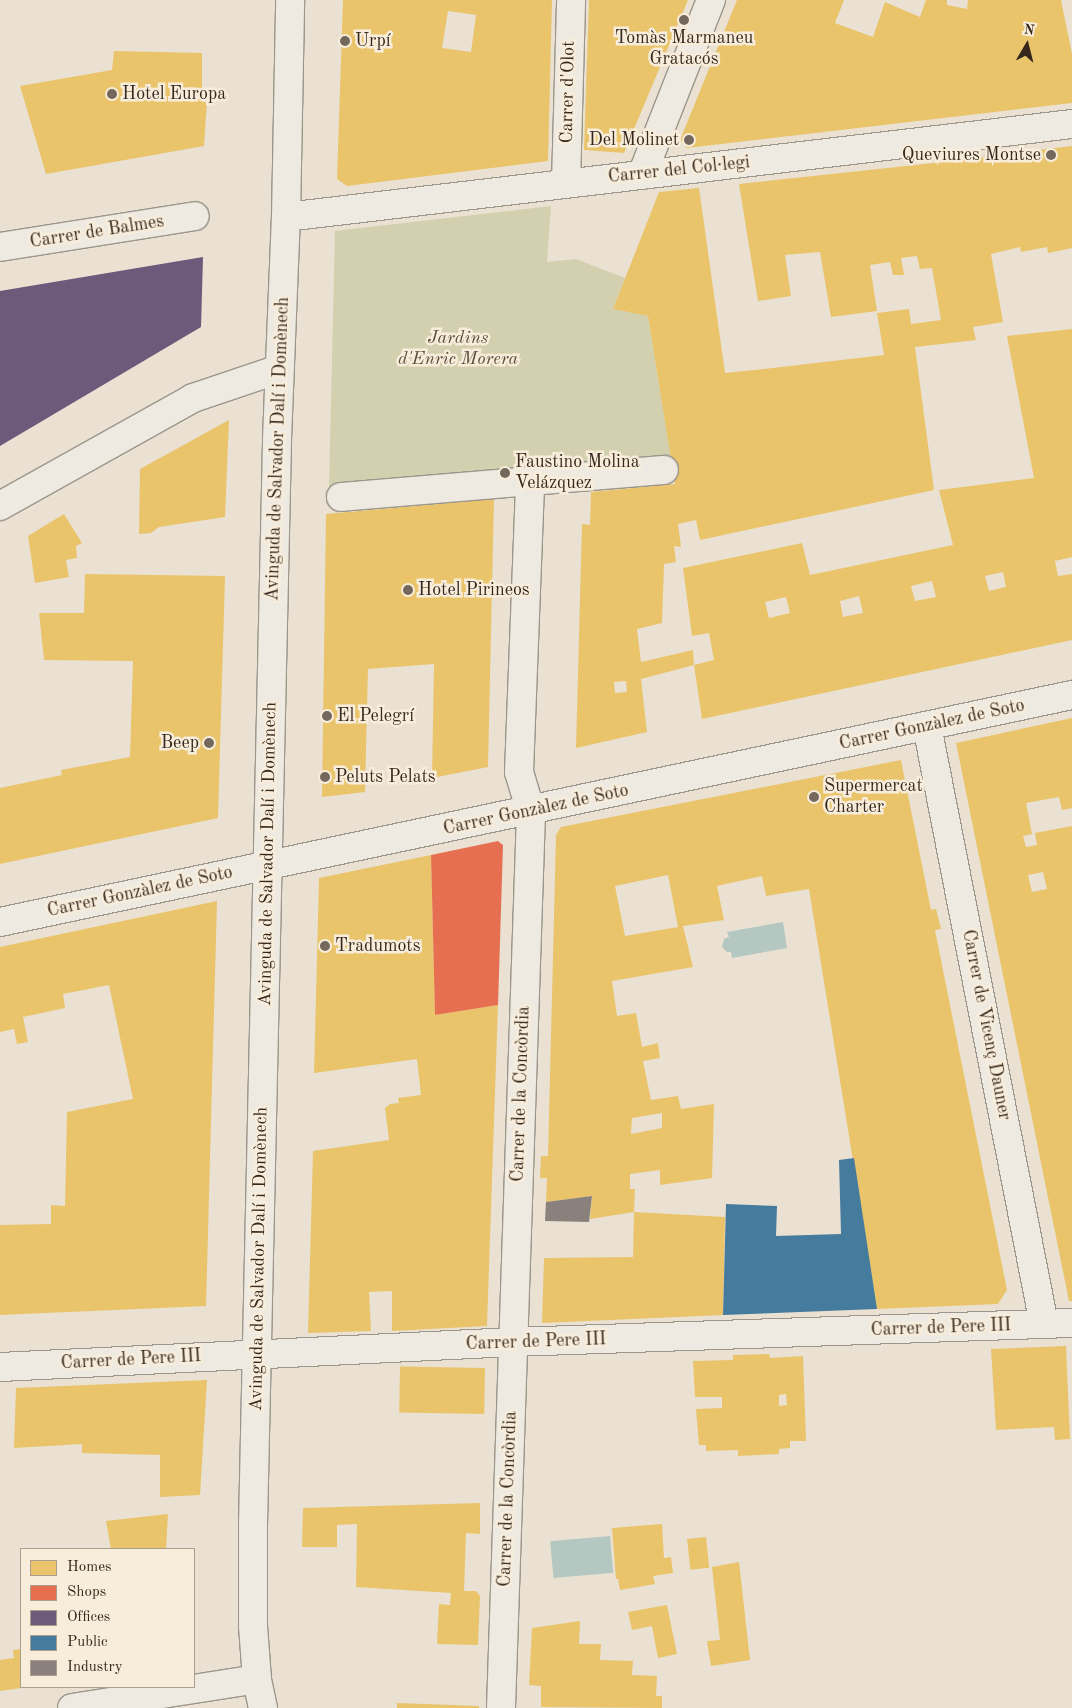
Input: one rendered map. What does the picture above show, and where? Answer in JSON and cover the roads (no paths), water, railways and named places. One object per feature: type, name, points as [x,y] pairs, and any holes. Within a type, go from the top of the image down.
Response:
[{"type":"street","name":"Avinguda de Salvador Dalí i Domènech","points":[[263,1708],[257,1679],[252,1560],[279,369],[286,217],[290,0]]},
{"type":"street","name":"Carrer d'Olot","points":[[566,183],[571,0]]},
{"type":"street","points":[[642,175],[711,0]]},
{"type":"street","name":"Carrer del Col·legi","points":[[286,217],[1072,124]]},
{"type":"street","name":"Carrer de Balmes","points":[[0,247],[195,216]]},
{"type":"street","points":[[0,506],[193,398],[279,369]]},
{"type":"street","points":[[341,497],[664,470]]},
{"type":"street","name":"Carrer de la Concòrdia","points":[[501,1708],[531,812],[519,772],[530,482]]},
{"type":"street","name":"Carrer Gonzàlez de Soto","points":[[0,922],[267,864],[531,812],[1072,695]]},
{"type":"street","name":"Carrer de Vicenç Dauner","points":[[928,726],[1044,1324]]},
{"type":"street","name":"Carrer de Pere III","points":[[0,1367],[513,1342],[1072,1323]]},
{"type":"street","points":[[72,1708],[257,1679]]},
{"type":"water","points":[[783,922],[787,948],[732,958],[731,952],[727,952],[722,947],[724,939],[729,937],[727,932]]},
{"type":"water","points":[[610,1536],[613,1573],[553,1578],[550,1541]]},
{"type":"place","name":"Tomàs Marmaneu Gratacós","points":[[684,20]]},
{"type":"place","name":"Urpí","points":[[345,41]]},
{"type":"place","name":"Hotel Europa","points":[[112,94]]},
{"type":"place","name":"Del Molinet","points":[[689,140]]},
{"type":"place","name":"Queviures Montse","points":[[1051,155]]},
{"type":"place","name":"Faustino Molina Velázquez","points":[[505,473]]},
{"type":"place","name":"Hotel Pirineos","points":[[408,590]]},
{"type":"place","name":"El Pelegrí","points":[[327,716]]},
{"type":"place","name":"Beep","points":[[209,743]]},
{"type":"place","name":"Peluts Pelats","points":[[325,777]]},
{"type":"place","name":"Supermercat Charter","points":[[814,797]]},
{"type":"place","name":"Tradumots","points":[[325,946]]},
{"type":"park label","name":"Jardins d'Enric Morera","points":[[458,349]]}]
